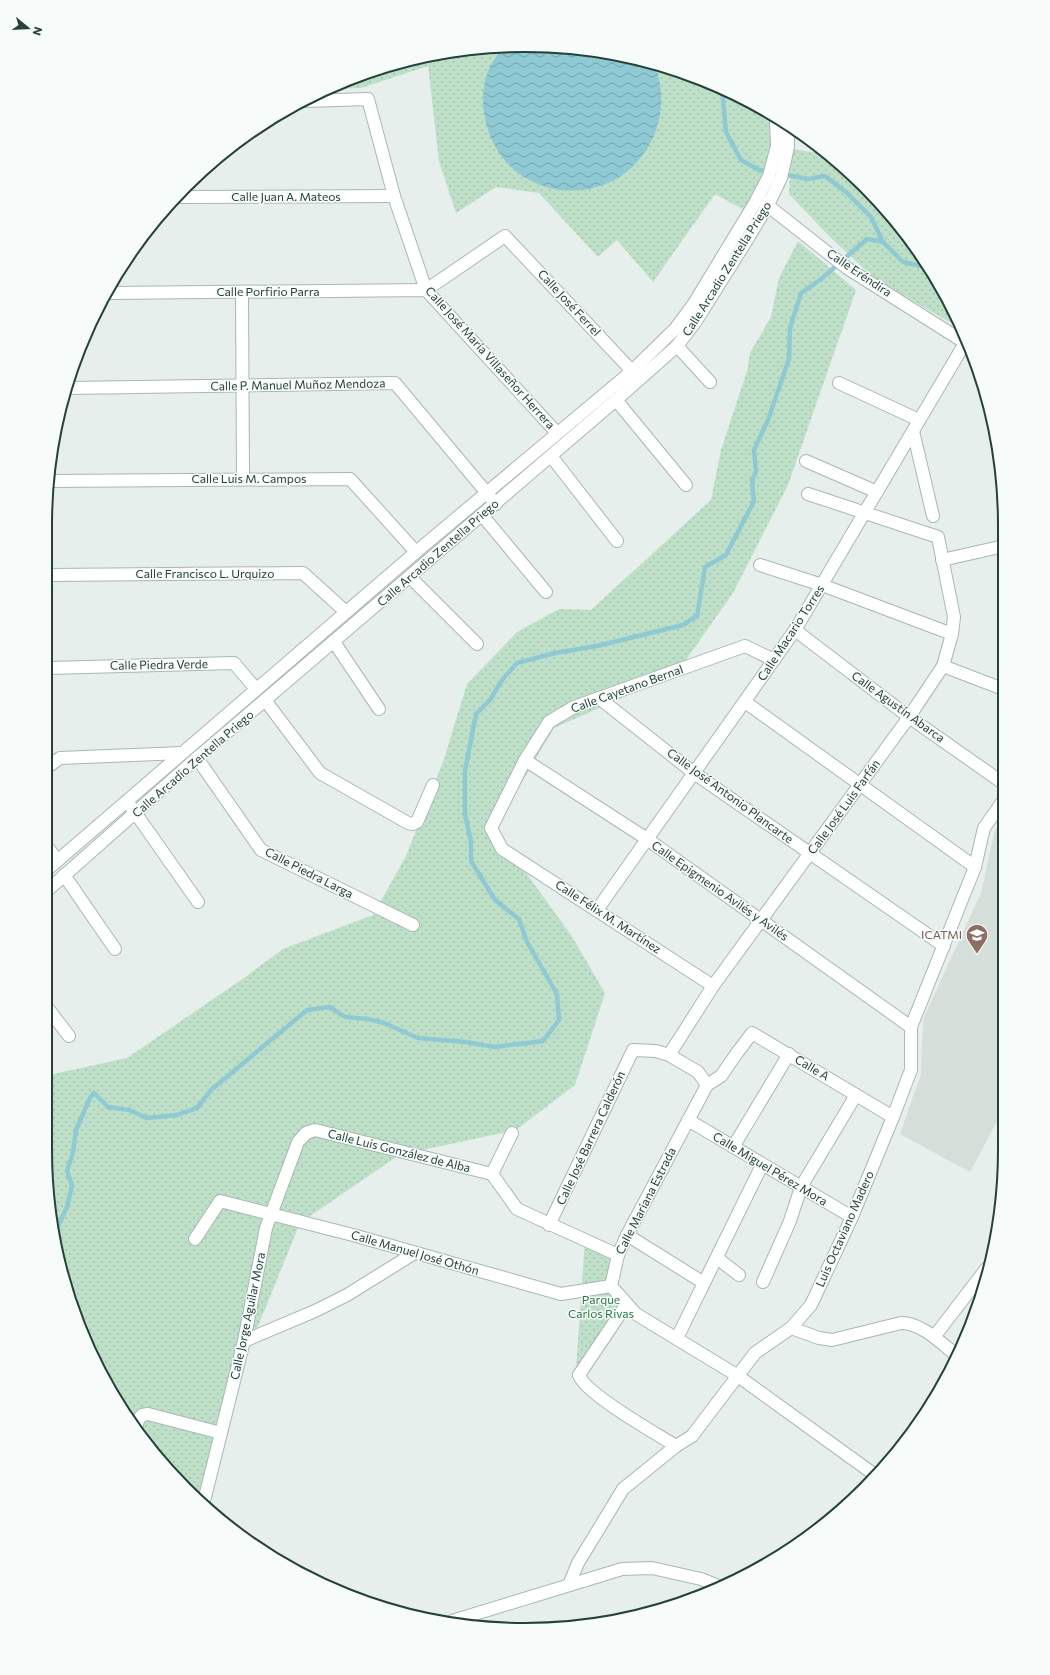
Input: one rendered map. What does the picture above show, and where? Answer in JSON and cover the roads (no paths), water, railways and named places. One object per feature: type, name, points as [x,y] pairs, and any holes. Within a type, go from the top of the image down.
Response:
[{"type":"street","name":"Calle José María Villaseñor Herrera","points":[[317,101],[368,99],[394,196],[426,290],[557,433]]},
{"type":"street","points":[[777,125],[782,147]]},
{"type":"street","points":[[775,177],[787,131]]},
{"type":"street","name":"Calle Arcadio Zentella Priego","points":[[53,864],[416,552],[632,371],[675,329],[693,305],[757,198],[775,177]]},
{"type":"street","name":"Calle Arcadio Zentella Priego","points":[[52,886],[196,758],[496,504],[677,346],[696,321],[768,205],[775,177]]},
{"type":"street","name":"Calle Juan A. Mateos","points":[[185,197],[394,196]]},
{"type":"street","name":"Calle Eréndira","points":[[757,198],[768,205],[847,268],[960,339]]},
{"type":"street","name":"Calle José Ferrel","points":[[426,290],[506,236],[632,371]]},
{"type":"street","name":"Calle Porfirio Parra","points":[[113,293],[426,290]]},
{"type":"street","points":[[242,292],[243,479]]},
{"type":"street","name":"Calle Macario Torres","points":[[597,910],[795,630],[962,345]]},
{"type":"street","points":[[677,346],[710,382]]},
{"type":"street","points":[[839,383],[919,420]]},
{"type":"street","name":"Calle P. Manuel Muñoz Mendoza","points":[[73,388],[395,384],[496,504]]},
{"type":"street","points":[[616,400],[686,484]]},
{"type":"street","points":[[913,431],[933,516]]},
{"type":"street","points":[[551,456],[617,541]]},
{"type":"street","points":[[806,461],[877,492]]},
{"type":"street","name":"Calle Luis M. Campos","points":[[54,481],[350,479],[416,552]]},
{"type":"street","points":[[808,494],[864,514]]},
{"type":"street","name":"Calle José Luis Farfán","points":[[669,1055],[713,986],[909,717],[943,666],[952,634],[954,617],[938,537],[864,514]]},
{"type":"street","points":[[482,515],[546,592]]},
{"type":"street","points":[[942,560],[998,547]]},
{"type":"street","points":[[760,565],[822,585],[952,634]]},
{"type":"street","name":"Calle Francisco L. Urquizo","points":[[52,574],[303,573],[346,612]]},
{"type":"street","points":[[410,577],[477,644]]},
{"type":"street","name":"Calle Agustín Abarca","points":[[795,630],[909,717],[998,779]]},
{"type":"street","points":[[334,642],[379,709]]},
{"type":"street","name":"Calle Cayetano Bernal","points":[[502,849],[491,828],[525,760],[549,722],[574,707],[745,646],[774,660]]},
{"type":"street","name":"Calle Piedra Verde","points":[[52,668],[234,663],[256,689]]},
{"type":"street","points":[[943,666],[998,687]]},
{"type":"street","name":"Calle José Antonio Plancarte","points":[[598,698],[694,773],[944,946]]},
{"type":"street","points":[[265,700],[320,773],[408,823],[413,824],[417,822],[433,785]]},
{"type":"street","points":[[745,702],[975,867]]},
{"type":"street","points":[[52,764],[60,758],[182,753]]},
{"type":"street","name":"Calle Piedra Larga","points":[[196,758],[261,850],[413,926]]},
{"type":"street","name":"Calle Epigmenio Avilés y Avilés","points":[[525,760],[647,839],[762,919],[911,1027]]},
{"type":"street","points":[[127,801],[198,902]]},
{"type":"street","name":"Luis Octaviano Madero","points":[[569,1584],[578,1563],[623,1489],[676,1446],[692,1436],[755,1353],[791,1328],[811,1305],[852,1218],[911,1070],[911,1027],[975,867],[984,828],[998,808]]},
{"type":"street","name":"Calle Félix M. Martínez","points":[[502,849],[713,986]]},
{"type":"street","points":[[64,875],[115,949]]},
{"type":"street","points":[[52,1014],[69,1036]]},
{"type":"street","name":"Calle A","points":[[707,1085],[721,1076],[752,1033],[893,1116]]},
{"type":"street","name":"Calle José Barrera Calderón","points":[[549,1225],[633,1050],[656,1051],[669,1055]]},
{"type":"street","points":[[733,1147],[789,1054]]},
{"type":"street","points":[[669,1055],[698,1072],[707,1085]]},
{"type":"street","name":"Calle Mariana Estrada","points":[[611,1286],[618,1254],[627,1235],[707,1085]]},
{"type":"street","points":[[763,1282],[790,1221],[801,1187],[856,1095]]},
{"type":"street","name":"Calle Miguel Pérez Mora","points":[[688,1120],[852,1218]]},
{"type":"street","name":"Calle Luis González de Alba","points":[[306,1133],[315,1130],[492,1174]]},
{"type":"street","name":"Calle Jorge Aguilar Mora","points":[[205,1498],[244,1341],[266,1228],[298,1142],[306,1133]]},
{"type":"street","points":[[512,1133],[492,1174],[517,1210],[618,1254]]},
{"type":"street","points":[[677,1338],[762,1165]]},
{"type":"street","name":"Calle Manuel José Othón","points":[[195,1239],[220,1201],[353,1235],[413,1254],[561,1294],[611,1286]]},
{"type":"street","points":[[627,1235],[704,1283]]},
{"type":"street","points":[[244,1341],[316,1311],[347,1295],[413,1254]]},
{"type":"street","points":[[716,1258],[739,1275]]},
{"type":"street","points":[[934,1337],[981,1276]]},
{"type":"street","points":[[611,1286],[626,1305],[636,1314],[738,1376],[871,1472]]},
{"type":"street","points":[[626,1305],[579,1375],[581,1381],[606,1401],[676,1446]]},
{"type":"street","points":[[791,1328],[819,1338],[832,1340],[901,1323],[909,1323],[934,1337],[952,1352]]},
{"type":"street","points":[[138,1421],[142,1415],[148,1414],[221,1433]]},
{"type":"street","points":[[460,1618],[622,1569],[652,1568],[712,1584]]},
{"type":"water","points":[[499,53],[556,53],[617,61],[656,71],[659,78],[661,105],[656,130],[640,159],[618,178],[591,189],[563,190],[536,183],[512,168],[494,144],[484,113],[483,102],[485,80],[493,61]]},
{"type":"waterway","points":[[723,96],[726,132],[741,160],[759,170],[769,171]]},
{"type":"waterway","points":[[782,174],[808,179],[825,176],[846,192],[871,217],[883,242],[903,262],[921,266]]},
{"type":"waterway","points":[[58,1225],[67,1207],[72,1186],[67,1171],[73,1152],[76,1130],[90,1098],[94,1093],[108,1107],[129,1110],[147,1118],[177,1115],[197,1108],[211,1090],[307,1010],[330,1007],[345,1017],[368,1019],[384,1023],[418,1038],[466,1042],[494,1047],[543,1041],[559,1020],[557,994],[527,942],[519,919],[495,900],[471,861],[471,842],[465,814],[465,771],[476,714],[490,700],[502,680],[517,663],[555,653],[597,646],[683,625],[697,616],[705,567],[726,555],[754,501],[752,481],[756,471],[754,450],[768,420],[789,359],[790,328],[801,293],[820,280],[867,239],[883,242]]},
{"type":"place","name":"ICATMI","points":[[977,954]]},
{"type":"park label","name":"Parque Carlos Rivas","points":[[601,1307]]}]
